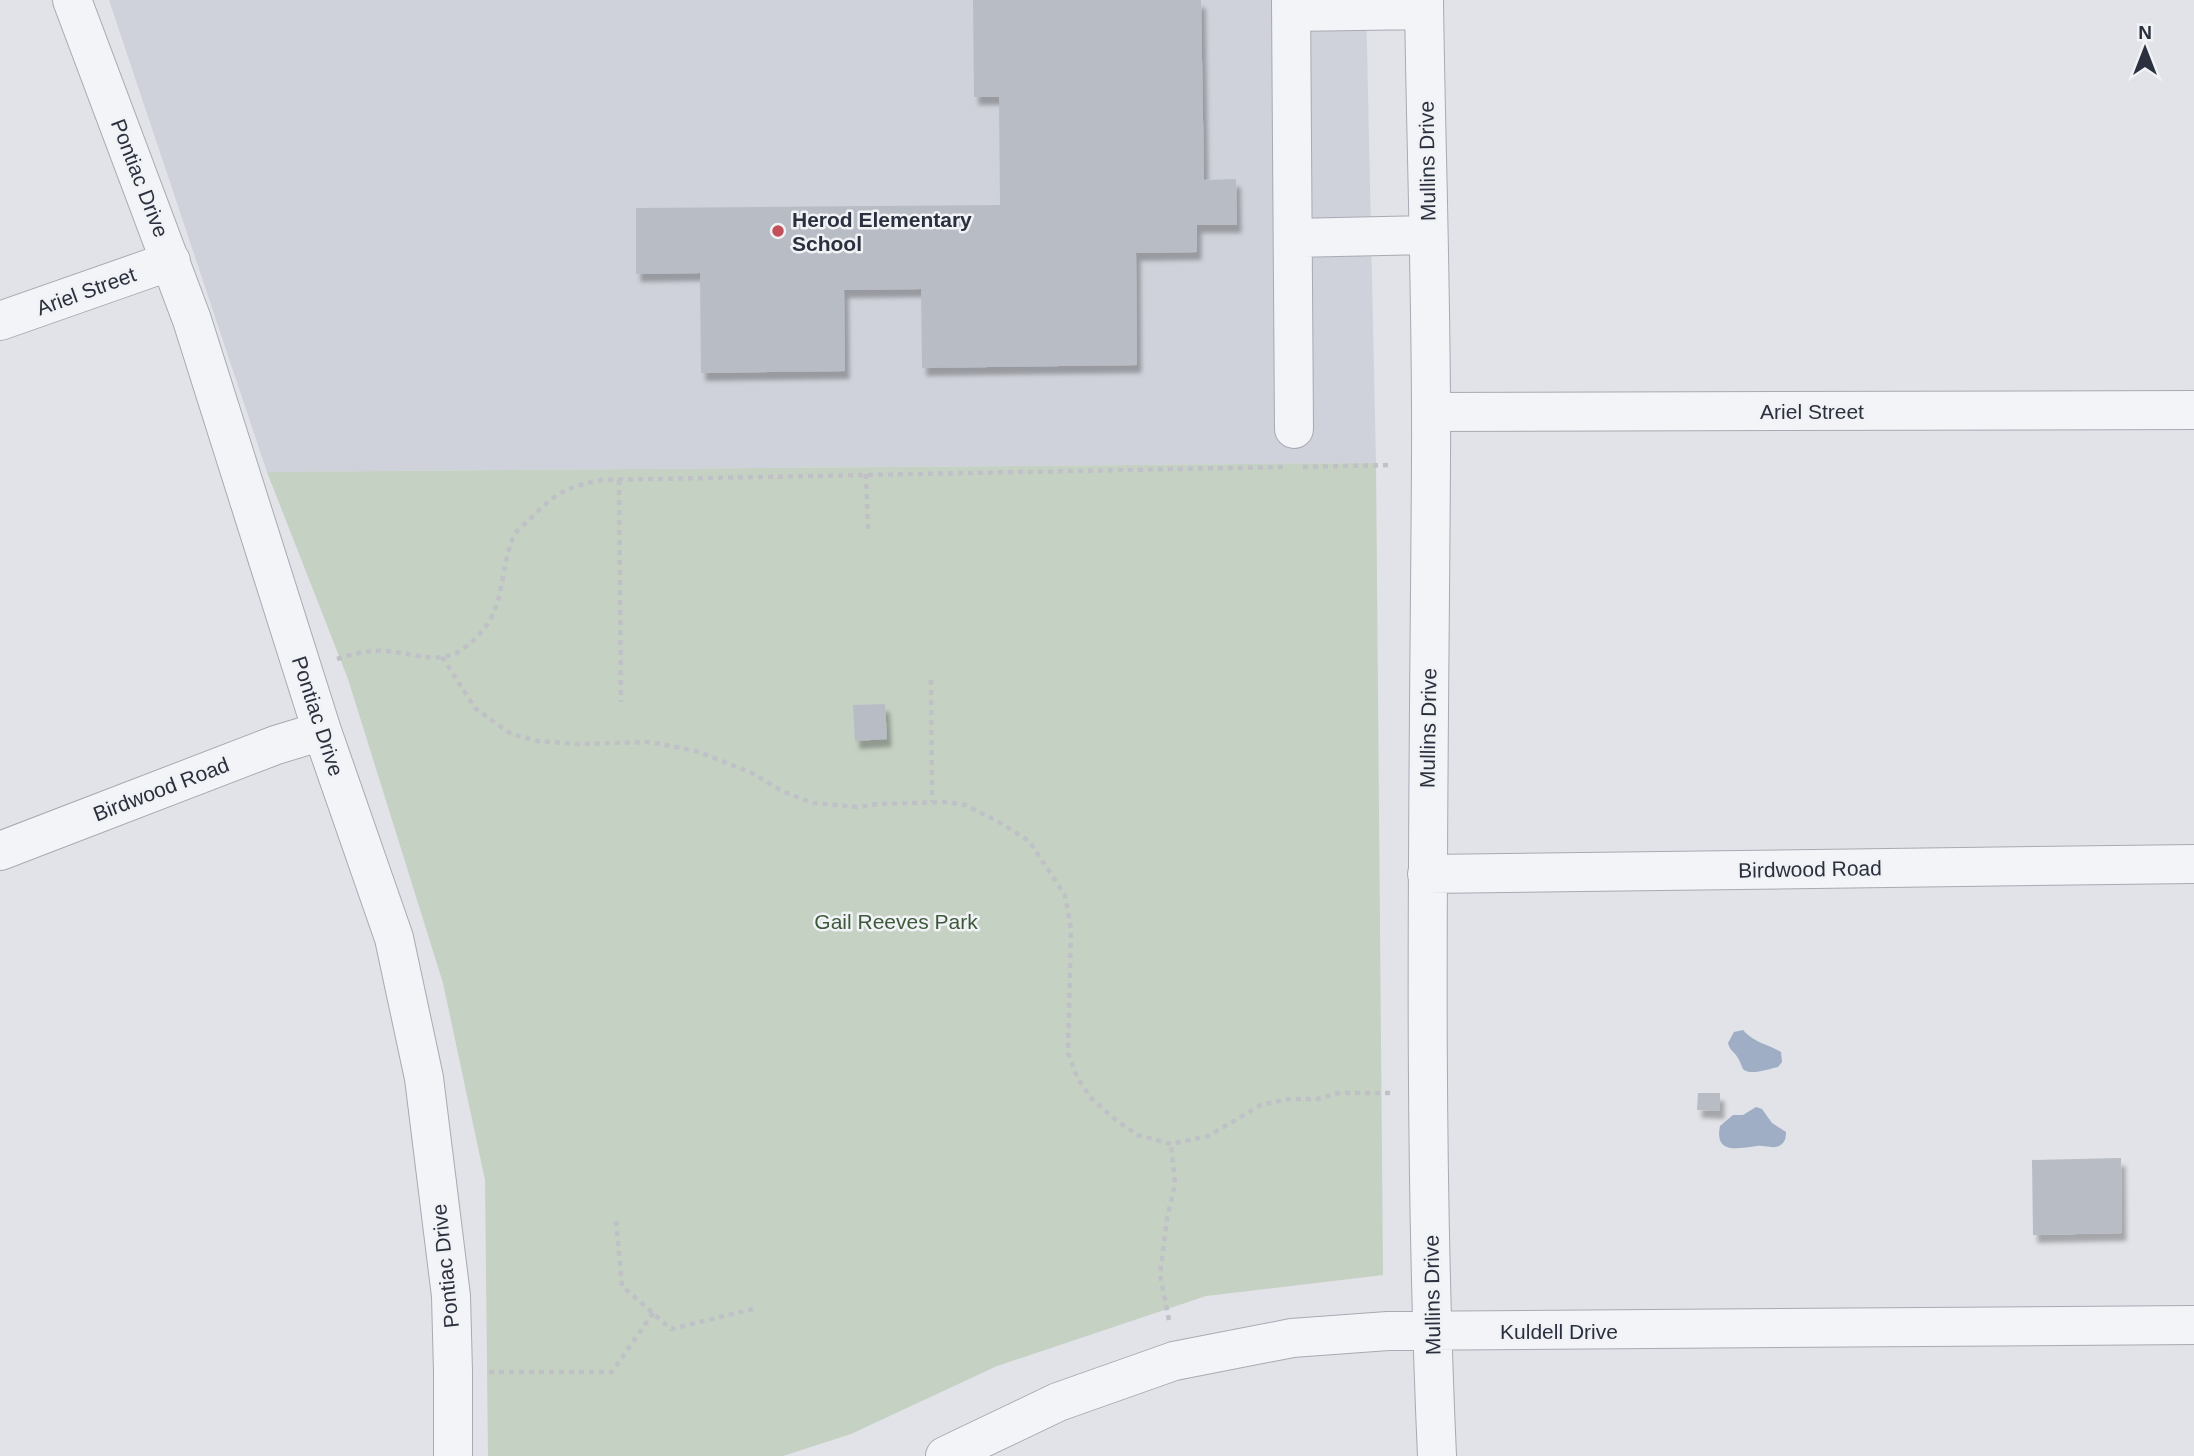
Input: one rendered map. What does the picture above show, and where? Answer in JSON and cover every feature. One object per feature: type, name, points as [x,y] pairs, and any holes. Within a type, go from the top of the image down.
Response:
[{"type":"street","name":"Pontiac Drive","points":[[72,0],[192,320],[322,730],[394,938],[424,1078],[451,1296],[453,1456]]},
{"type":"street","points":[[1294,429],[1291,6],[1424,5]]},
{"type":"street","name":"Mullins Drive","points":[[1424,5],[1431,412],[1427,874],[1431,1331],[1437,1456]]},
{"type":"street","points":[[1293,238],[1428,235]]},
{"type":"street","name":"Ariel Street","points":[[0,321],[171,261]]},
{"type":"street","name":"Ariel Street","points":[[1431,412],[2194,411]]},
{"type":"street","name":"Birdwood Road","points":[[0,851],[322,730]]},
{"type":"street","name":"Birdwood Road","points":[[1427,874],[2194,864]]},
{"type":"street","name":"Kuldell Drive","points":[[945,1456],[1058,1402],[1174,1361],[1292,1338],[1388,1331],[2194,1325]]},
{"type":"path","points":[[333,660],[364,651],[442,657],[460,651],[481,633],[492,619],[513,536],[543,504],[577,484],[603,480],[1391,465]]},
{"type":"path","points":[[866,474],[867,530]]},
{"type":"path","points":[[619,480],[621,702]]},
{"type":"path","points":[[442,657],[475,708],[511,734],[538,741],[578,744],[651,743],[695,751],[750,772],[784,792],[813,803],[857,807],[932,802],[965,805],[999,822],[1028,841],[1065,895],[1071,929],[1068,1053],[1077,1077],[1090,1097],[1138,1135],[1171,1144],[1208,1136],[1261,1105],[1288,1099],[1317,1099],[1339,1093],[1400,1093]]},
{"type":"path","points":[[931,680],[932,802]]},
{"type":"path","points":[[1169,1320],[1160,1275],[1167,1219],[1175,1184],[1171,1144]]},
{"type":"path","points":[[616,1222],[622,1286],[671,1329],[757,1308]]},
{"type":"path","points":[[453,1372],[612,1372],[653,1313]]},
{"type":"shaded area","name":"Herod Elementary School","points":[[109,0],[1366,0],[1376,463],[267,472]]},
{"type":"green space","name":"Gail Reeves Park","points":[[1376,463],[1383,1275],[1206,1296],[997,1366],[851,1434],[783,1456],[488,1456],[485,1180],[443,983],[348,679],[267,472]]},
{"type":"water","points":[[1743,1030],[1757,1041],[1781,1052],[1782,1062],[1778,1067],[1754,1072],[1743,1069],[1728,1043],[1734,1032]]},
{"type":"water","points":[[1756,1107],[1762,1109],[1772,1123],[1786,1132],[1783,1143],[1774,1147],[1724,1146],[1719,1135],[1720,1126],[1733,1115],[1743,1115]]},
{"type":"building","points":[[973,0],[1201,0],[1204,180],[1236,179],[1237,225],[1197,225],[1197,252],[1136,253],[1137,365],[922,368],[921,289],[844,290],[845,371],[701,373],[700,273],[636,274],[636,208],[1000,205],[999,97],[974,97]]},
{"type":"building","points":[[885,704],[887,739],[855,741],[853,705]]},
{"type":"building","points":[[1698,1093],[1720,1093],[1720,1111],[1697,1110]]},
{"type":"building","points":[[2121,1158],[2122,1233],[2033,1235],[2032,1160]]},
{"type":"place","name":"Herod Elementary School","points":[[778,231]]}]
